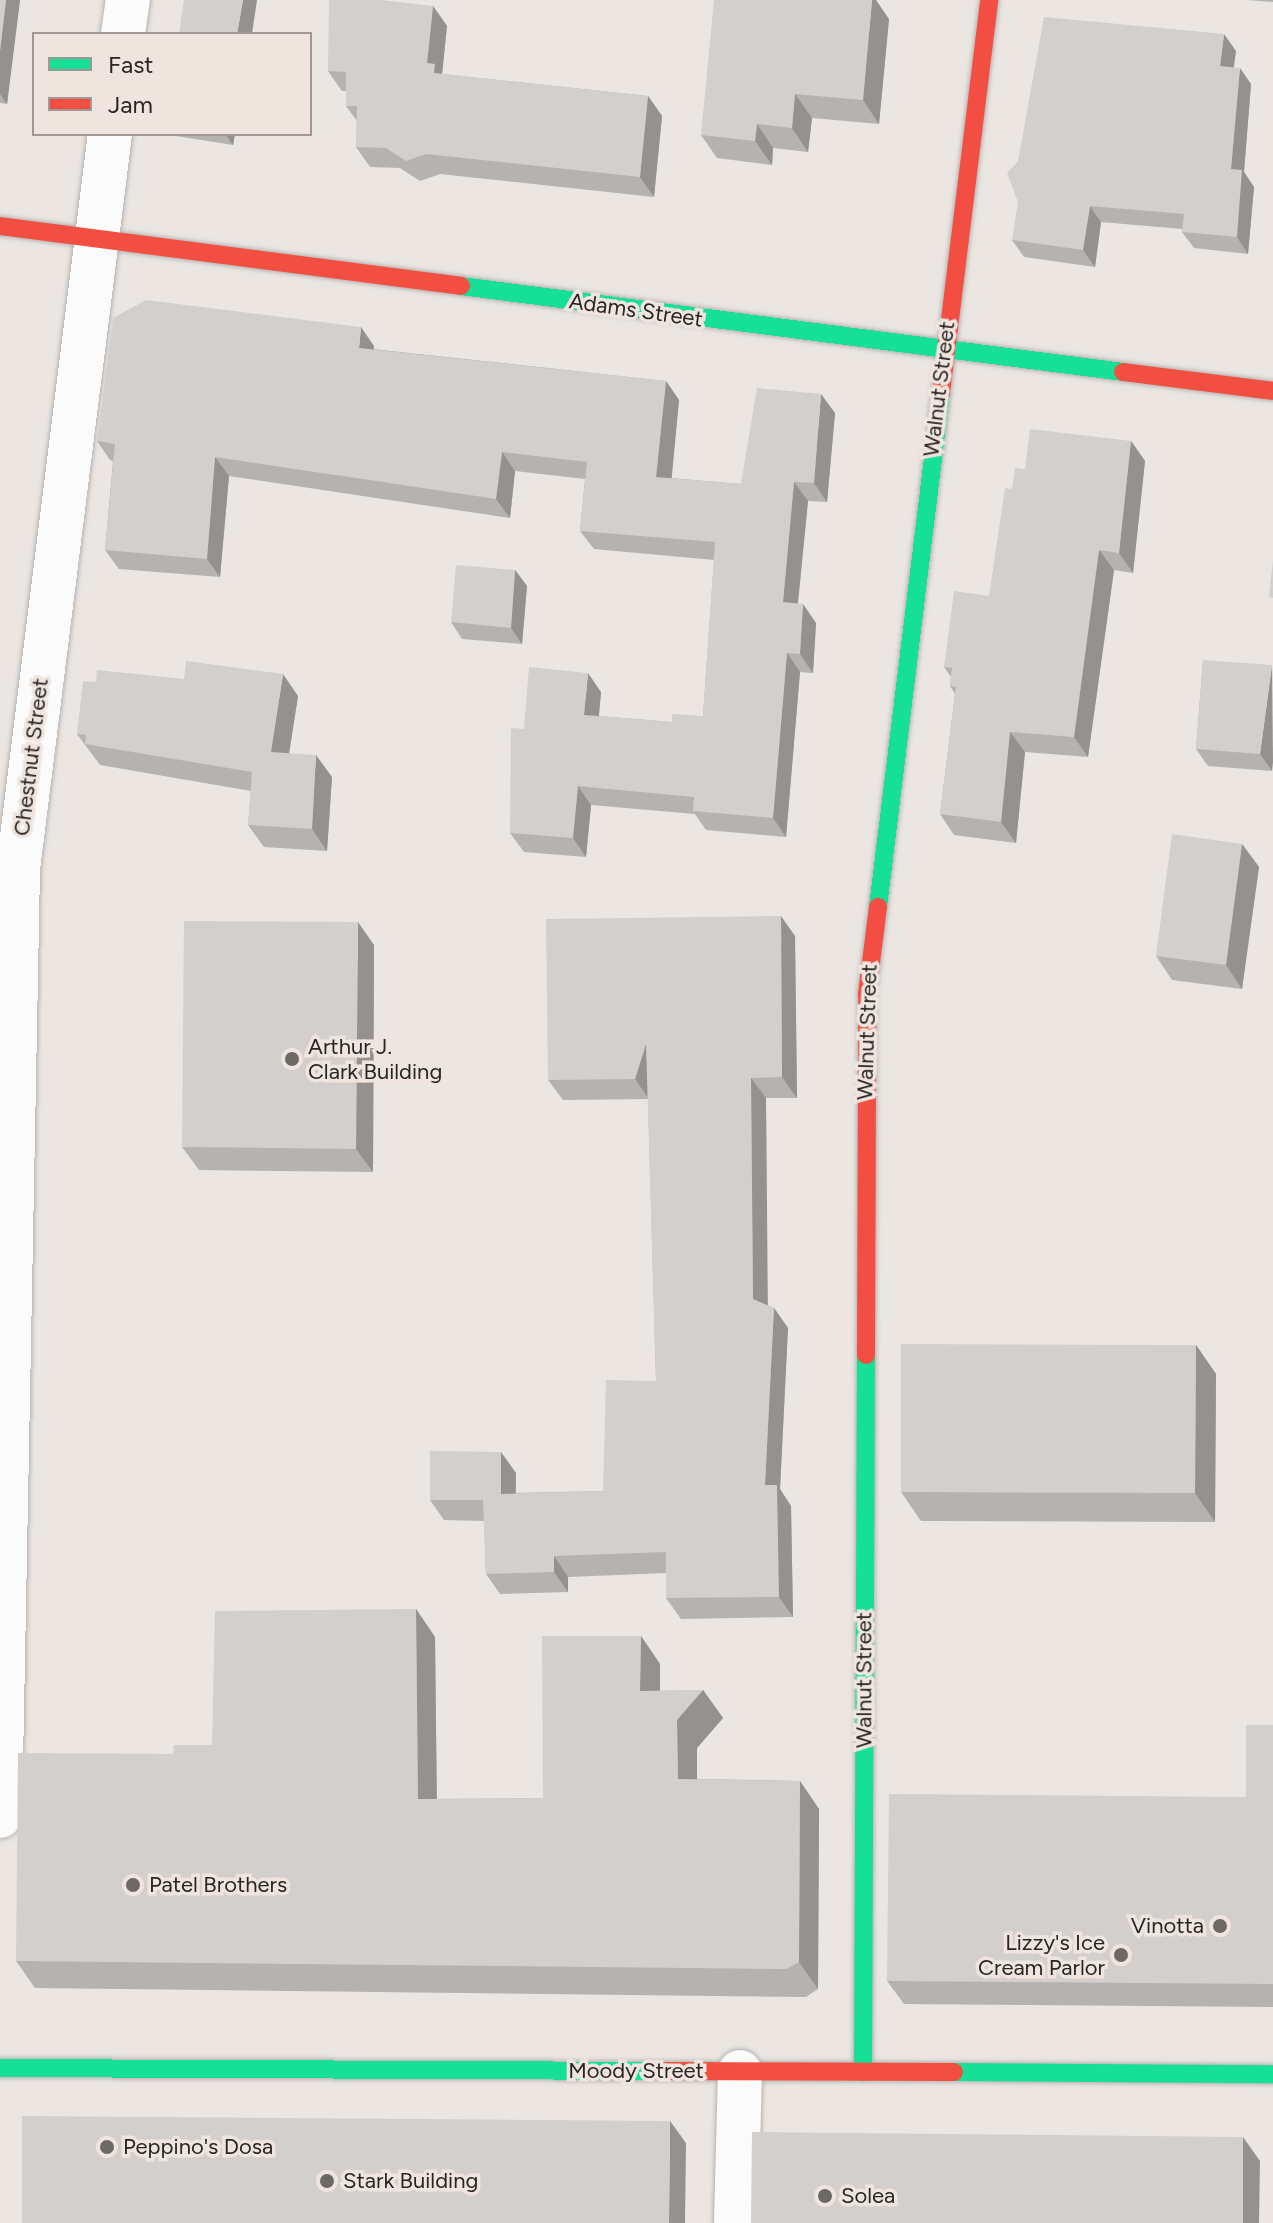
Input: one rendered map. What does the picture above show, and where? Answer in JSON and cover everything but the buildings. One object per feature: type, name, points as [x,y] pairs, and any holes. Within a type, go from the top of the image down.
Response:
[{"type":"street","points":[[123,32],[128,0]]},
{"type":"street","name":"Walnut Street","points":[[863,2072],[867,994],[989,0]]},
{"type":"street","name":"Chestnut Street","points":[[0,1816],[18,869],[110,136]]},
{"type":"street","name":"Adams Street","points":[[0,226],[944,351],[1273,391]]},
{"type":"street","name":"Moody Street","points":[[0,2068],[1273,2074]]},
{"type":"street","points":[[736,2223],[740,2072]]},
{"type":"traffic: fast","points":[[461,286],[1123,372]]},
{"type":"traffic: fast","points":[[878,907],[941,393]]},
{"type":"traffic: fast","points":[[863,2072],[866,1355]]},
{"type":"traffic: fast","points":[[0,2068],[656,2071]]},
{"type":"traffic: fast","points":[[954,2072],[1273,2074]]},
{"type":"traffic: jam","points":[[941,393],[989,0]]},
{"type":"traffic: jam","points":[[0,226],[461,286]]},
{"type":"traffic: jam","points":[[1123,372],[1273,391]]},
{"type":"traffic: jam","points":[[866,1355],[867,994],[878,907]]},
{"type":"traffic: jam","points":[[656,2071],[954,2072]]},
{"type":"place","name":"Arthur J. Clark Building","points":[[292,1059]]},
{"type":"place","name":"Patel Brothers","points":[[133,1885]]},
{"type":"place","name":"Vinotta","points":[[1220,1926]]},
{"type":"place","name":"Lizzy's Ice Cream Parlor","points":[[1121,1955]]},
{"type":"place","name":"Peppino's Dosa","points":[[107,2147]]},
{"type":"place","name":"Stark Building","points":[[327,2181]]},
{"type":"place","name":"Solea","points":[[825,2196]]}]
